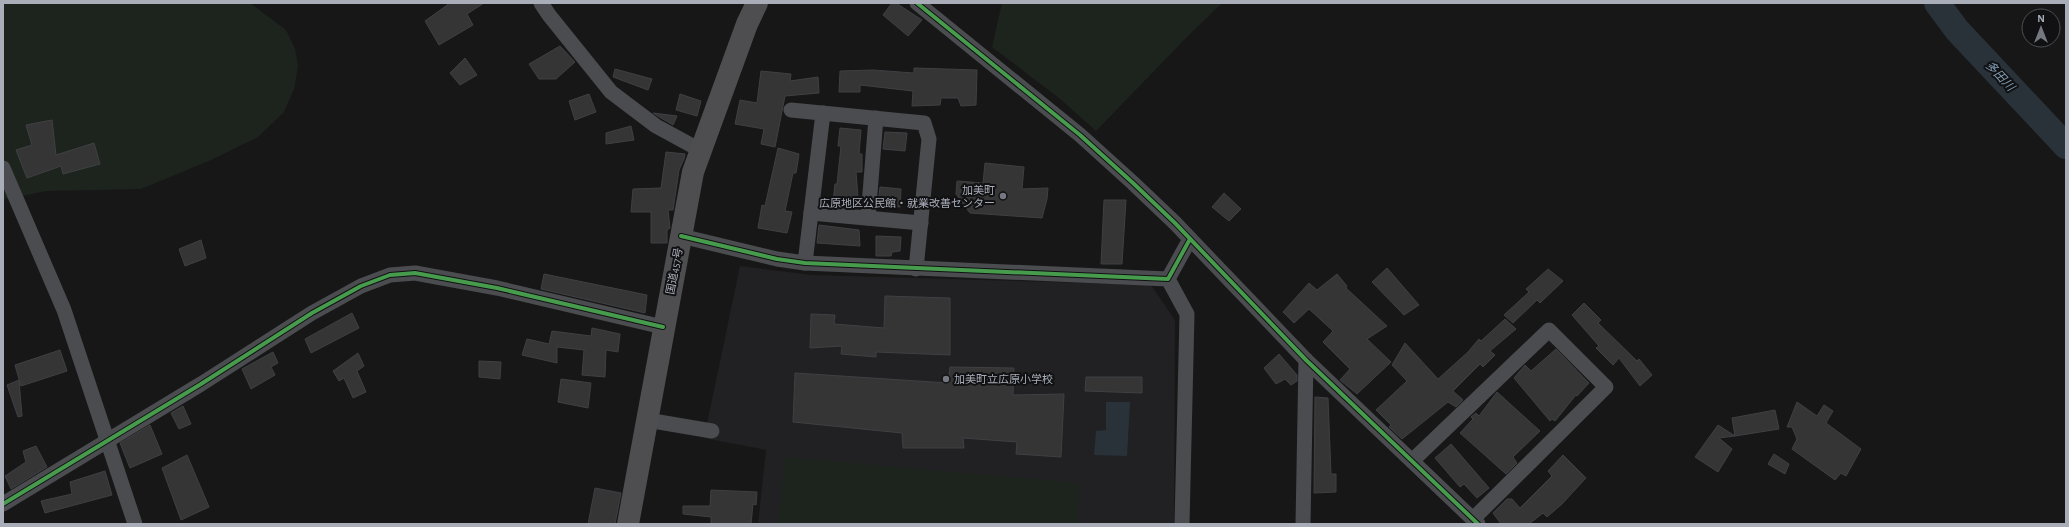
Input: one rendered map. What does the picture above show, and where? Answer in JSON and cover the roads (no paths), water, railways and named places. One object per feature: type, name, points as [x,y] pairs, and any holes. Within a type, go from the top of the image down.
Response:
[{"type":"highway","name":"国道457号","points":[[628,524],[663,327],[693,172],[747,24],[757,3]]},
{"type":"street","points":[[541,3],[611,92],[656,126],[700,150]]},
{"type":"street","points":[[917,3],[1080,135],[1176,223],[1190,240],[1306,360],[1476,522],[1606,388],[1549,330],[1412,461]]},
{"type":"street","points":[[791,110],[924,123],[929,139],[916,269]]},
{"type":"street","points":[[805,263],[823,113]]},
{"type":"street","points":[[868,218],[876,118]]},
{"type":"street","points":[[3,168],[64,310],[135,524]]},
{"type":"street","points":[[811,213],[921,222]]},
{"type":"street","points":[[681,236],[776,259],[805,263],[1168,279]]},
{"type":"street","points":[[1168,279],[1190,240]]},
{"type":"street","points":[[3,504],[312,314],[361,286],[390,274],[415,273],[497,288],[663,327]]},
{"type":"street","points":[[1168,279],[1187,314],[1182,524]]},
{"type":"street","points":[[1304,524],[1306,360]]},
{"type":"street","points":[[647,420],[712,431]]},
{"type":"waterway","name":"多田川","points":[[1937,3],[1957,30],[2066,146]]},
{"type":"place","name":"加美町 広原地区公民館・就業改善センター","points":[[1003,196]]},
{"type":"place","name":"加美町立広原小学校","points":[[946,379]]}]
